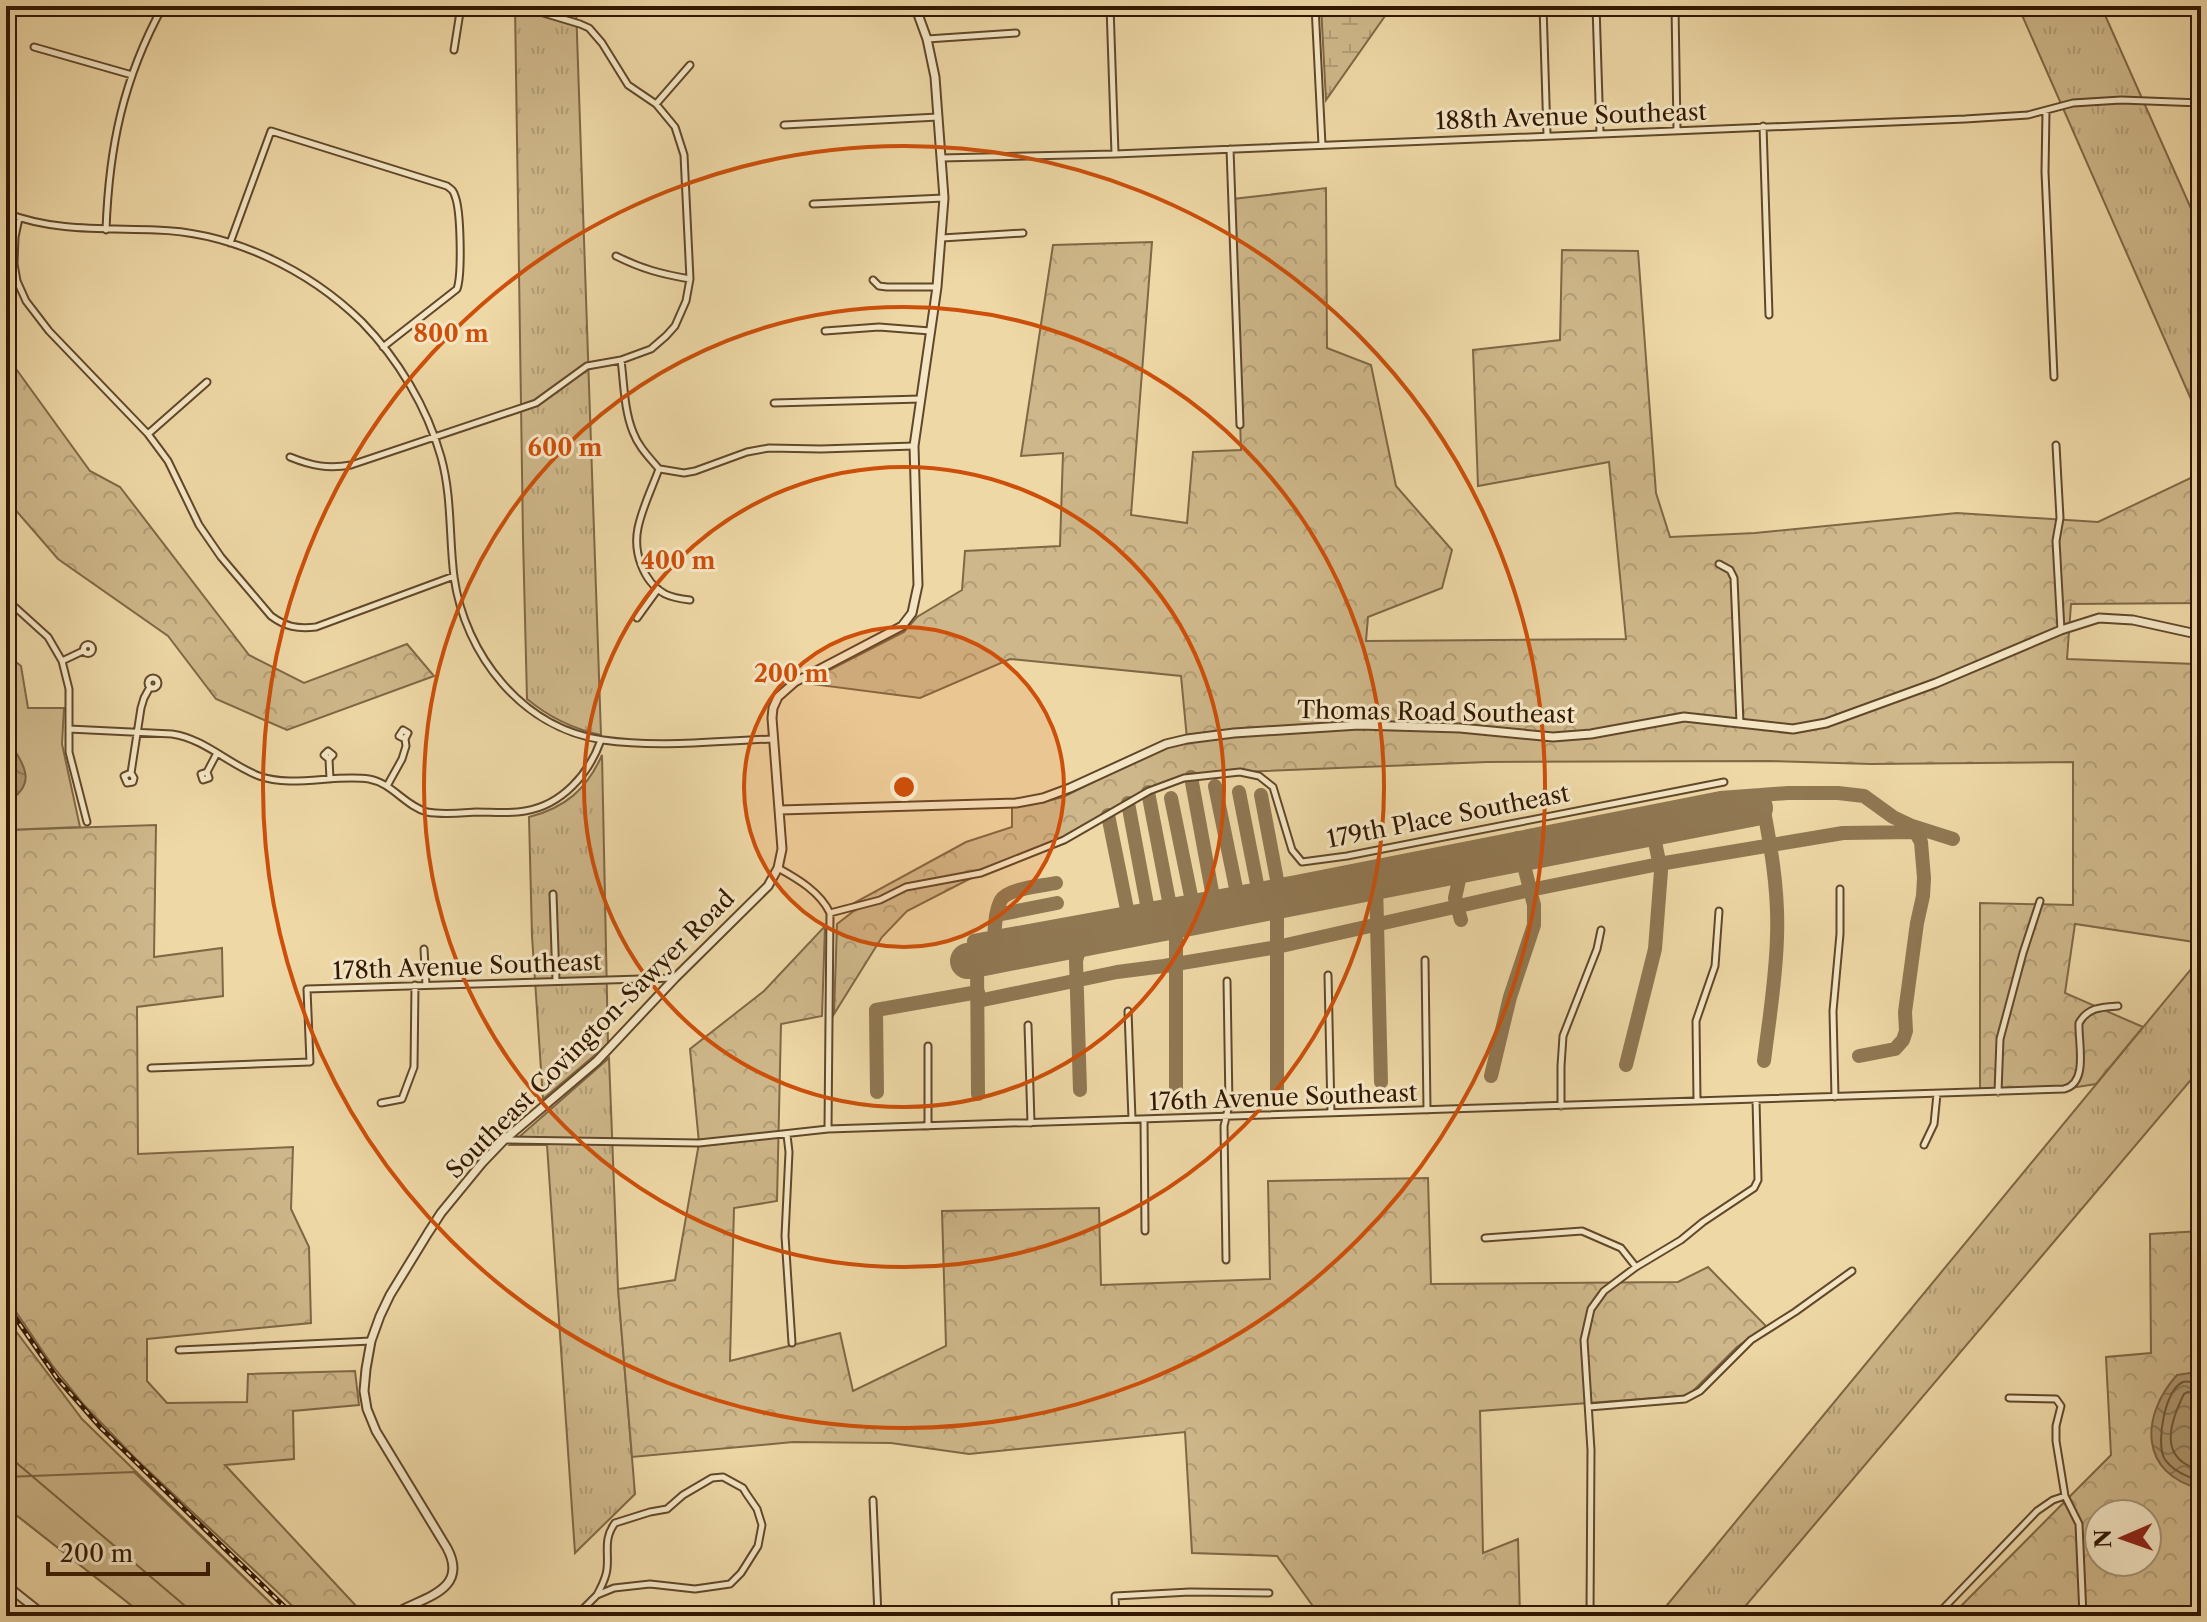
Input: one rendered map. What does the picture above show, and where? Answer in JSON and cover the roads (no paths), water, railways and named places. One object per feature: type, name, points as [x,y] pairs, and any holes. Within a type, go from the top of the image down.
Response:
[{"type":"street","points":[[106,230],[114,137],[132,75],[163,6]]},
{"type":"street","points":[[454,50],[461,6]]},
{"type":"street","points":[[290,457],[310,466],[337,467],[362,462],[536,403],[587,366],[621,360],[651,349],[675,326],[686,301],[690,279],[684,155],[675,127],[656,104],[628,85],[589,28],[520,6]]},
{"type":"street","points":[[828,1129],[830,913],[809,888],[778,868],[782,849],[773,708],[782,692],[795,682],[902,626],[912,613],[918,585],[914,446],[937,287],[944,198],[935,77],[927,39],[915,6]]},
{"type":"street","points":[[1110,6],[1115,154]]},
{"type":"street","points":[[1315,6],[1322,145]]},
{"type":"street","points":[[1543,6],[1547,135]]},
{"type":"street","points":[[1596,6],[1600,133]]},
{"type":"street","points":[[1675,6],[1677,130]]},
{"type":"street","points":[[927,39],[1016,33]]},
{"type":"street","points":[[34,47],[132,75]]},
{"type":"street","points":[[656,104],[690,65]]},
{"type":"street","name":"188th Avenue Southeast","points":[[941,158],[1115,154],[1965,119],[2028,115],[2073,103],[2121,100],[2201,103]]},
{"type":"street","points":[[2046,111],[2045,172],[2054,377]]},
{"type":"street","points":[[784,125],[939,117]]},
{"type":"street","points":[[1763,126],[1769,315]]},
{"type":"street","points":[[230,243],[271,131],[447,186],[454,193],[458,208],[460,275],[457,289],[383,347]]},
{"type":"street","points":[[1230,149],[1240,425]]},
{"type":"street","points":[[813,204],[944,198]]},
{"type":"street","points":[[6,213],[61,227],[172,231],[230,243],[254,251],[322,289],[361,322],[383,347],[419,401],[434,436],[445,475],[454,576],[467,628],[476,649],[503,685],[534,712],[566,729],[601,740],[648,743],[773,739]]},
{"type":"street","points":[[19,218],[14,264],[26,301],[49,331],[148,434],[168,461],[199,525],[221,557],[261,606],[279,622],[303,628],[330,624],[454,576]]},
{"type":"street","points":[[942,238],[1023,233]]},
{"type":"street","points":[[616,256],[642,269],[690,279]]},
{"type":"street","points":[[873,280],[879,286],[887,287],[937,287]]},
{"type":"street","points":[[825,331],[879,327],[930,331]]},
{"type":"street","points":[[621,360],[633,432],[659,469],[695,471],[747,452],[769,448],[914,446]]},
{"type":"street","points":[[148,434],[207,382]]},
{"type":"street","points":[[774,403],[921,399]]},
{"type":"street","points":[[2056,445],[2060,518],[2056,541],[2061,630]]},
{"type":"street","points":[[659,469],[638,528],[641,564],[658,589],[673,597],[690,600]]},
{"type":"street","points":[[1719,564],[1730,570],[1734,578],[1740,724]]},
{"type":"street","points":[[637,618],[658,589]]},
{"type":"street","points":[[6,599],[48,637],[62,661],[69,689],[69,752],[87,822]]},
{"type":"street","name":"Thomas Road Southeast","points":[[780,810],[1016,803],[1043,798],[1175,741],[1234,733],[1359,725],[1460,728],[1553,737],[1591,734],[1684,717],[1793,729],[1826,723],[1936,683],[2061,630],[2099,618],[2133,620],[2201,635]]},
{"type":"street","points":[[62,661],[83,651]]},
{"type":"street","points":[[131,773],[144,698],[150,687]]},
{"type":"street","points":[[69,729],[187,737],[269,779],[368,779],[387,786],[414,806],[428,812],[522,812],[545,806],[585,773],[601,740]]},
{"type":"street","points":[[387,786],[402,759],[405,739]]},
{"type":"street","points":[[207,772],[217,753]]},
{"type":"street","points":[[329,759],[330,779]]},
{"type":"street","name":"179th Place Southeast","points":[[830,913],[880,900],[906,887],[981,873],[1064,840],[1149,791],[1184,778],[1240,772],[1259,776],[1273,787],[1292,850],[1302,862],[1347,856],[1724,782]]},
{"type":"street","name":"Southeast Covington-Sawyer Road","points":[[391,1616],[438,1593],[450,1579],[452,1560],[368,1414],[365,1382],[371,1341],[390,1295],[433,1225],[464,1183],[504,1140],[597,1061],[768,886],[778,868]]},
{"type":"street","points":[[1835,1097],[1833,1011],[1840,934],[1840,889]]},
{"type":"street","points":[[553,894],[556,980]]},
{"type":"street","points":[[1998,1092],[2000,1039],[2040,901]]},
{"type":"street","points":[[1697,1101],[1696,1021],[1715,966],[1719,911]]},
{"type":"street","points":[[1561,1106],[1563,1036],[1597,949],[1601,930]]},
{"type":"street","points":[[424,949],[426,985]]},
{"type":"street","points":[[1425,960],[1427,1110]]},
{"type":"street","points":[[1328,975],[1331,1113]]},
{"type":"street","name":"178th Avenue Southeast","points":[[151,1068],[310,1062],[307,989],[675,978]]},
{"type":"street","points":[[1226,1260],[1224,1126],[1229,1105],[1227,981]]},
{"type":"street","points":[[381,1103],[402,1099],[414,1067],[415,985]]},
{"type":"street","name":"176th Avenue Southeast","points":[[504,1140],[699,1143],[828,1129],[2064,1089],[2073,1086],[2077,1079],[2080,1064],[2079,1023],[2082,1018],[2097,1008],[2118,1006]]},
{"type":"street","points":[[1128,1011],[1132,1119]]},
{"type":"street","points":[[1028,1025],[1031,1123]]},
{"type":"street","points":[[928,1046],[928,1126]]},
{"type":"street","points":[[1924,1145],[1934,1124],[1937,1094]]},
{"type":"street","points":[[1590,1616],[1589,1407],[1584,1340],[1591,1309],[1604,1291],[1636,1267],[1681,1240],[1754,1188],[1758,1180],[1756,1100]]},
{"type":"street","points":[[1144,1119],[1145,1231]]},
{"type":"street","points":[[787,1135],[785,1236],[792,1343]]},
{"type":"street","points":[[1485,1238],[1582,1231],[1621,1248],[1636,1267]]},
{"type":"street","points":[[1589,1407],[1685,1399],[1700,1391],[1751,1340],[1852,1271]]},
{"type":"street","points":[[179,1350],[371,1341]]},
{"type":"street","points":[[2009,1398],[2060,1401],[2056,1441],[2065,1496],[2079,1524],[2083,1616]]},
{"type":"street","points":[[576,1616],[597,1595],[604,1582],[607,1539],[615,1523],[667,1509],[683,1495],[712,1478],[723,1477],[743,1488],[757,1509],[762,1525],[758,1546],[730,1584],[695,1589],[650,1584],[614,1588],[597,1595]]},
{"type":"street","points":[[1936,1616],[2037,1511],[2065,1496]]},
{"type":"street","points":[[873,1500],[878,1616]]},
{"type":"street","points":[[6,1585],[45,1616]]},
{"type":"street","points":[[1116,1616],[1115,1596],[1190,1592],[1269,1593]]},
{"type":"water","points":[[6,738],[22,764],[25,780],[23,788],[6,803]]},
{"type":"water","points":[[2190,1373],[2201,1378],[2201,1489],[2166,1471],[2156,1457],[2152,1442],[2156,1408],[2165,1391],[2177,1375]]},
{"type":"waterway","points":[[6,1454],[197,1616]]},
{"type":"railway","points":[[6,1304],[57,1378],[101,1428],[294,1616]]}]
